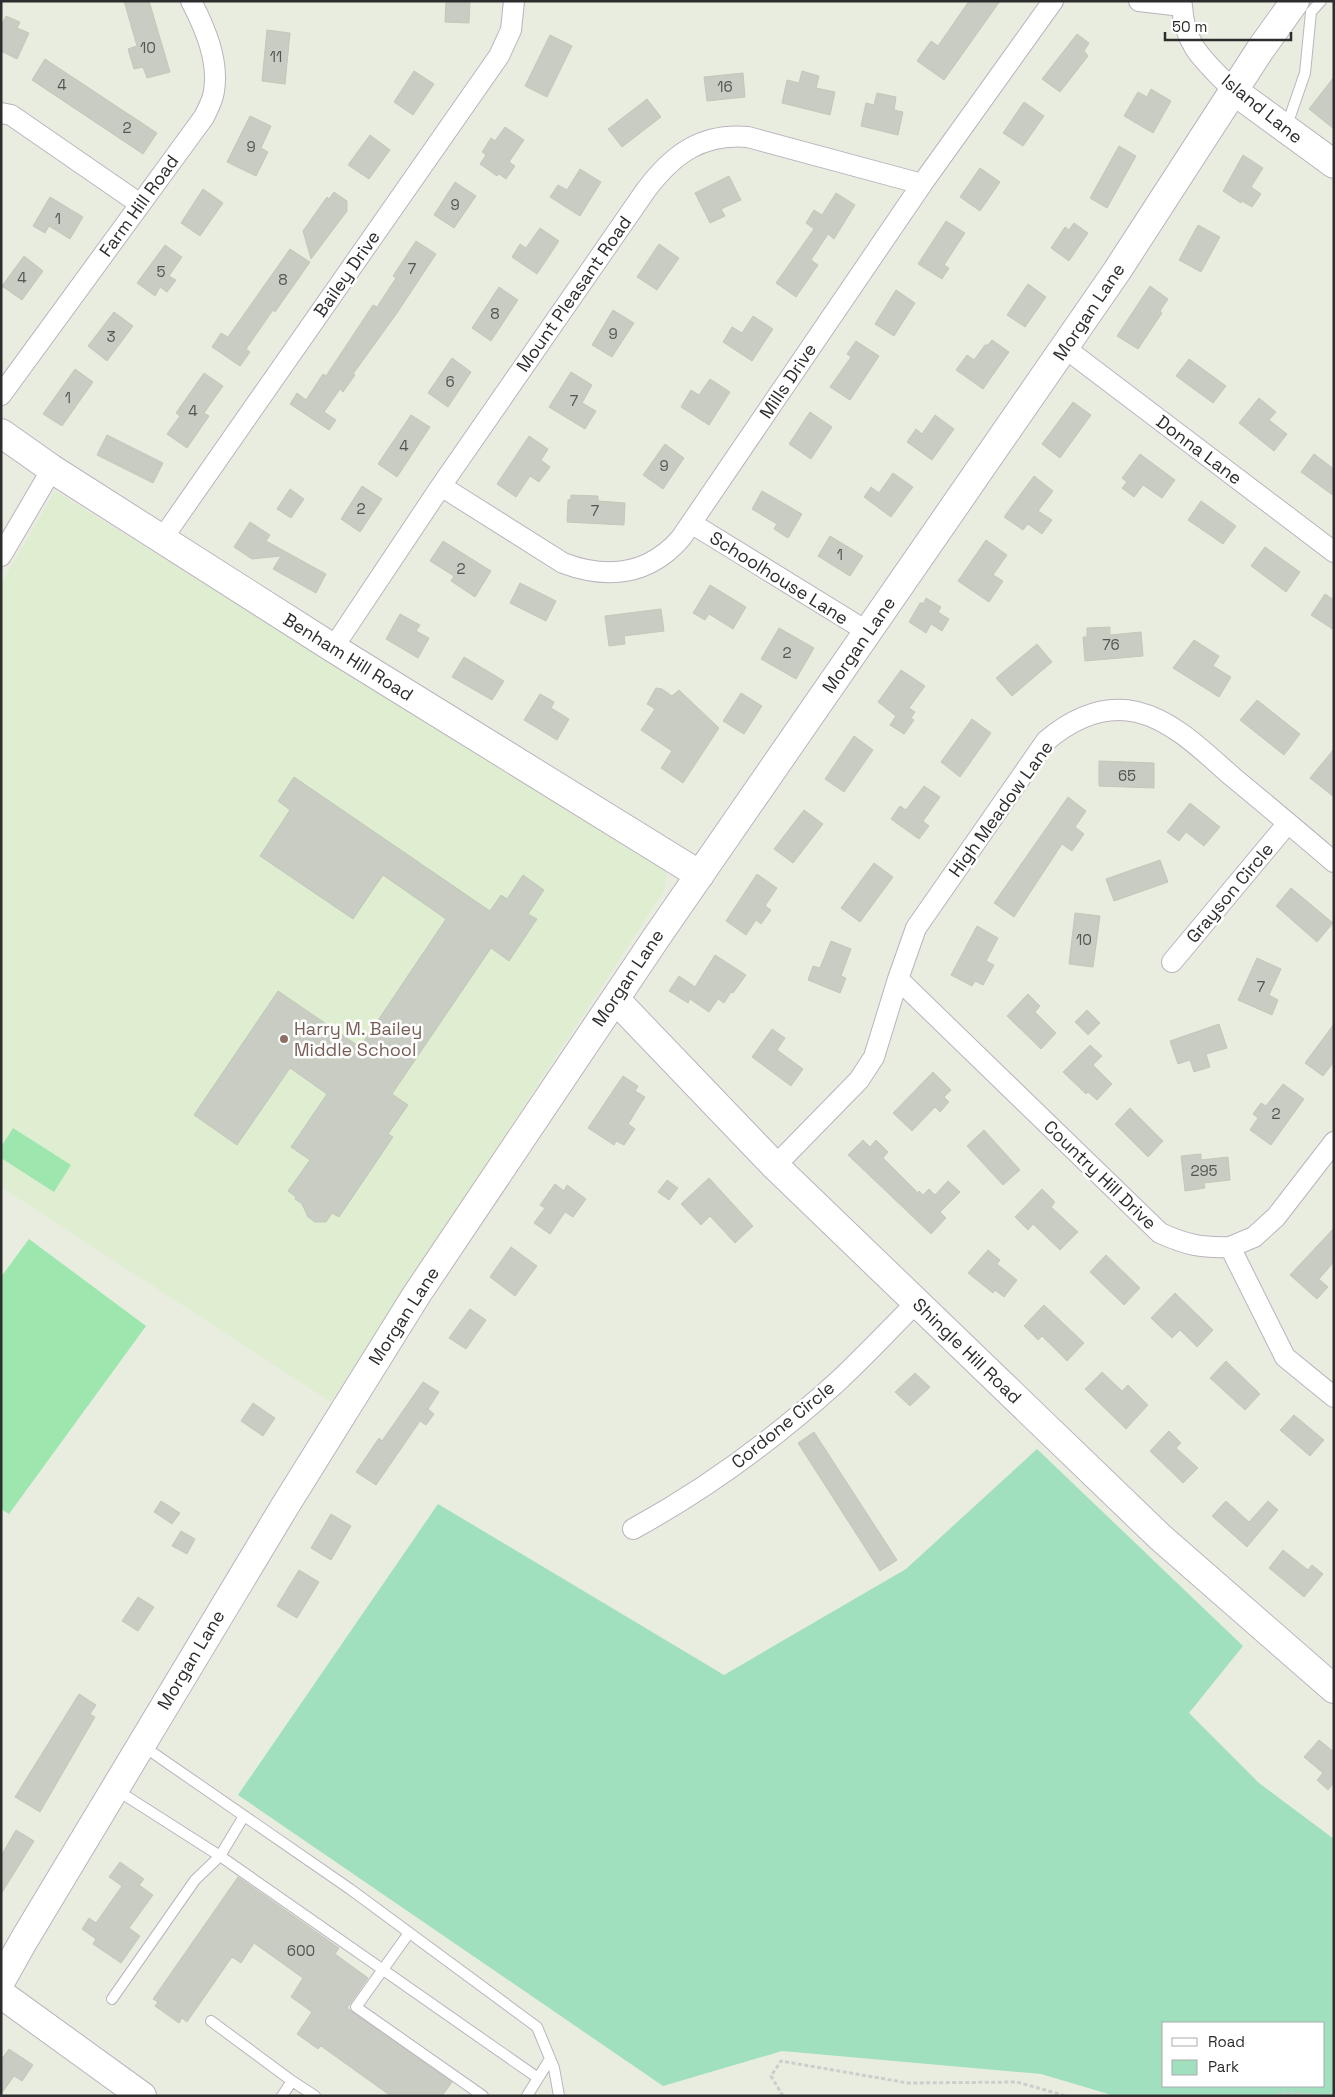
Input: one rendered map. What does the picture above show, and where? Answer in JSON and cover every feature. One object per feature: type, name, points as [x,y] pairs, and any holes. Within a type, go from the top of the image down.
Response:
[{"type":"street","name":"Farm Hill Road","points":[[1,395],[204,117],[214,92],[214,67],[209,40],[191,1]]},
{"type":"street","name":"Bailey Drive","points":[[162,539],[499,56],[511,30],[514,1]]},
{"type":"street","name":"Mills Drive","points":[[441,486],[563,563],[595,573],[627,571],[643,566],[673,547],[922,184],[1053,1]]},
{"type":"street","name":"Island Lane","points":[[1139,1],[1182,4],[1184,27],[1193,46],[1234,91],[1286,130],[1332,159]]},
{"type":"street","name":"Morgan Lane","points":[[1,1981],[114,1788],[285,1506],[417,1294],[615,999],[1065,348],[1295,1]]},
{"type":"street","points":[[1,112],[11,115],[140,204]]},
{"type":"street","name":"Mount Pleasant Road","points":[[333,648],[441,486],[646,190],[661,171],[675,158],[696,145],[713,138],[731,135],[748,137],[922,184]]},
{"type":"street","name":"Donna Lane","points":[[1065,348],[1334,552]]},
{"type":"street","name":"Benham Hill Road","points":[[1,432],[52,468],[333,648],[700,875]]},
{"type":"street","points":[[1,556],[52,468]]},
{"type":"street","name":"Schoolhouse Lane","points":[[691,523],[868,632]]},
{"type":"street","name":"High Meadow Lane","points":[[775,1166],[859,1080],[874,1056],[916,928],[1046,741],[1077,719],[1097,712],[1117,710],[1137,712],[1156,719],[1187,738],[1334,862]]},
{"type":"street","name":"Grayson Circle","points":[[1172,962],[1288,823]]},
{"type":"street","name":"Country Hill Drive","points":[[898,979],[1160,1233],[1187,1245],[1210,1248],[1230,1247]]},
{"type":"street","name":"Shingle Hill Road","points":[[615,999],[775,1166],[1160,1537],[1334,1689]]},
{"type":"street","points":[[1334,1142],[1276,1217],[1254,1237],[1230,1247],[1285,1357],[1334,1397]]},
{"type":"street","name":"Cordone Circle","points":[[633,1528],[681,1502],[755,1451],[836,1383],[917,1302]]},
{"type":"street","points":[[1,1994],[142,2096]]},
{"type":"lane","points":[[1286,130],[1305,73],[1311,12],[1321,1]]},
{"type":"lane","points":[[141,1744],[409,1933],[537,2027],[550,2059],[559,2096]]},
{"type":"lane","points":[[114,1788],[220,1856],[538,2078]]},
{"type":"lane","points":[[112,1999],[195,1880],[220,1856],[244,1816]]},
{"type":"lane","points":[[409,1933],[356,2007],[484,2096]]},
{"type":"lane","points":[[211,2021],[315,2096]]},
{"type":"lane","points":[[527,2096],[550,2059]]},
{"type":"lane","points":[[282,2096],[292,2080]]},
{"type":"path","points":[[782,2096],[772,2076],[781,2061],[908,2083],[1017,2082],[1066,2096]]},
{"type":"path","points":[[1277,2096],[1283,2093],[1330,2096]]},
{"type":"shaded area","name":"Harry M. Bailey Middle School","points":[[55,491],[490,760],[660,862],[667,875],[664,891],[331,1402],[1,1187],[1,584]]},
{"type":"green space","points":[[13,1128],[71,1165],[54,1192],[1,1158],[1,1147]]},
{"type":"green space","points":[[29,1239],[146,1326],[9,1514],[1,1509],[1,1277]]},
{"type":"green space","points":[[1037,1449],[1243,1646],[1189,1713],[1259,1783],[1334,1839],[1334,2096],[1115,2096],[1041,2074],[782,2051],[663,2086],[238,1795],[438,1504],[724,1675],[906,1569]]},
{"type":"building","points":[[124,1],[149,1],[170,72],[147,78],[143,67],[134,69],[128,49],[137,46]]},
{"type":"building","points":[[446,1],[470,1],[469,23],[445,22]]},
{"type":"building","points":[[969,1],[1000,1],[944,80],[917,61],[931,41],[938,46]]},
{"type":"building","points":[[6,16],[20,22],[17,28],[29,33],[17,59],[1,51],[1,26]]},
{"type":"building","points":[[267,30],[290,33],[285,84],[262,81]]},
{"type":"building","points":[[1077,34],[1089,43],[1084,51],[1088,56],[1060,92],[1042,79]]},
{"type":"building","points":[[550,35],[572,46],[547,97],[525,86]]},
{"type":"building","points":[[45,59],[157,133],[143,154],[32,80]]},
{"type":"building","points":[[414,71],[434,84],[413,115],[394,102]]},
{"type":"building","points":[[802,71],[819,76],[816,88],[835,92],[830,115],[782,103],[787,80],[799,83]]},
{"type":"building","points":[[743,73],[745,97],[707,101],[704,77]]},
{"type":"building","points":[[1334,77],[1334,129],[1309,109]]},
{"type":"building","points":[[1151,89],[1171,101],[1153,133],[1124,116],[1138,92],[1147,97]]},
{"type":"building","points":[[877,93],[896,97],[894,110],[903,112],[898,135],[861,126],[866,103],[874,105]]},
{"type":"building","points":[[647,99],[661,117],[622,147],[608,129]]},
{"type":"building","points":[[1024,102],[1044,116],[1023,146],[1003,133]]},
{"type":"building","points":[[250,116],[271,126],[261,148],[268,152],[256,176],[227,162]]},
{"type":"building","points":[[505,127],[524,140],[509,162],[515,166],[506,179],[499,174],[497,176],[480,164],[486,155],[482,152],[491,138],[495,141]]},
{"type":"building","points":[[370,135],[390,150],[369,179],[348,165]]},
{"type":"building","points":[[1119,146],[1136,156],[1107,208],[1090,198]]},
{"type":"building","points":[[1243,155],[1263,168],[1251,187],[1261,194],[1252,207],[1242,201],[1241,203],[1223,191]]},
{"type":"building","points":[[980,168],[1000,182],[980,211],[960,197]]},
{"type":"building","points":[[580,169],[601,182],[580,216],[550,197],[558,185],[567,190]]},
{"type":"building","points":[[729,176],[741,200],[721,209],[725,216],[710,223],[695,193]]},
{"type":"building","points":[[455,182],[476,196],[454,228],[434,215]]},
{"type":"building","points":[[203,189],[223,203],[200,236],[181,223]]},
{"type":"building","points":[[334,192],[347,201],[347,211],[311,259],[303,231],[327,197],[329,199]]},
{"type":"building","points":[[836,193],[855,205],[834,239],[828,234],[811,260],[818,265],[796,297],[776,283],[814,229],[806,223],[814,210],[822,215]]},
{"type":"building","points":[[50,197],[83,217],[70,239],[49,226],[45,233],[33,226]]},
{"type":"building","points":[[946,221],[965,233],[944,265],[949,268],[942,279],[918,264]]},
{"type":"building","points":[[1074,223],[1088,233],[1069,261],[1051,248],[1065,227],[1069,230]]},
{"type":"building","points":[[1198,225],[1220,237],[1201,272],[1179,260]]},
{"type":"building","points":[[540,228],[559,241],[537,274],[512,257],[520,244],[526,248]]},
{"type":"building","points":[[416,241],[436,254],[353,374],[355,375],[343,392],[340,389],[324,412],[336,420],[329,430],[290,404],[297,393],[306,400],[323,374],[326,376],[373,305],[377,307],[396,278],[393,276]]},
{"type":"building","points":[[659,244],[679,258],[657,290],[637,277]]},
{"type":"building","points":[[165,245],[182,257],[169,276],[176,280],[167,292],[160,287],[155,296],[137,283]]},
{"type":"building","points":[[290,249],[310,262],[246,349],[250,352],[240,366],[212,347],[221,333],[228,337]]},
{"type":"building","points":[[24,256],[43,271],[22,300],[2,286]]},
{"type":"building","points":[[1028,284],[1046,297],[1025,327],[1007,315]]},
{"type":"building","points":[[1150,286],[1168,299],[1160,311],[1162,313],[1138,349],[1117,336]]},
{"type":"building","points":[[499,287],[518,300],[491,341],[472,328]]},
{"type":"building","points":[[896,290],[915,303],[894,336],[875,324]]},
{"type":"building","points":[[613,310],[634,323],[612,357],[592,345]]},
{"type":"building","points":[[114,312],[133,326],[107,361],[88,346]]},
{"type":"building","points":[[753,316],[773,329],[752,361],[723,342],[732,327],[742,333]]},
{"type":"building","points":[[992,340],[1009,352],[983,389],[956,370],[967,355],[974,360],[985,345],[988,345]]},
{"type":"building","points":[[856,341],[879,356],[850,400],[830,387],[851,357],[847,354]]},
{"type":"building","points":[[452,358],[471,372],[448,407],[428,393]]},
{"type":"building","points":[[1189,359],[1226,386],[1213,403],[1176,376]]},
{"type":"building","points":[[75,369],[93,382],[62,426],[43,414]]},
{"type":"building","points":[[571,372],[592,385],[582,403],[596,411],[585,429],[549,407]]},
{"type":"building","points":[[204,373],[223,386],[204,413],[209,416],[187,448],[167,434],[180,416],[176,413]]},
{"type":"building","points":[[710,379],[730,392],[709,425],[681,407],[691,390],[699,395]]},
{"type":"building","points":[[1259,398],[1276,412],[1269,420],[1287,434],[1274,451],[1239,423]]},
{"type":"building","points":[[1073,402],[1091,415],[1060,458],[1042,444]]},
{"type":"building","points":[[810,412],[832,427],[811,459],[789,444]]},
{"type":"building","points":[[411,415],[430,427],[397,477],[378,464]]},
{"type":"building","points":[[935,415],[954,429],[932,460],[907,442],[916,429],[922,434]]},
{"type":"building","points":[[107,435],[163,463],[153,483],[97,455]]},
{"type":"building","points":[[529,436],[548,449],[541,460],[550,467],[539,482],[530,476],[516,497],[497,484]]},
{"type":"building","points":[[665,444],[684,458],[663,489],[643,475]]},
{"type":"building","points":[[1140,454],[1175,480],[1162,498],[1143,485],[1134,497],[1122,488],[1127,482],[1122,478]]},
{"type":"building","points":[[1314,454],[1334,469],[1334,496],[1301,472]]},
{"type":"building","points":[[893,473],[913,487],[891,517],[864,497],[871,487],[879,493]]},
{"type":"building","points":[[1034,476],[1053,491],[1038,511],[1052,520],[1042,534],[1028,524],[1023,530],[1004,517]]},
{"type":"building","points":[[362,486],[382,499],[360,532],[341,519]]},
{"type":"building","points":[[290,489],[304,499],[291,518],[277,509]]},
{"type":"building","points":[[762,491],[802,514],[788,538],[774,529],[777,524],[752,509]]},
{"type":"building","points":[[571,495],[598,496],[598,501],[625,503],[624,525],[567,522],[568,500],[571,499]]},
{"type":"building","points":[[1201,501],[1236,526],[1223,544],[1188,520]]},
{"type":"building","points":[[250,522],[270,535],[266,541],[326,574],[316,593],[273,569],[281,556],[252,559],[234,547]]},
{"type":"building","points":[[830,536],[863,556],[850,576],[818,556]]},
{"type":"building","points":[[986,540],[1007,555],[993,575],[1003,581],[989,602],[958,581]]},
{"type":"building","points":[[443,541],[491,571],[475,597],[451,581],[454,576],[430,561]]},
{"type":"building","points":[[1265,547],[1300,572],[1286,592],[1251,566]]},
{"type":"building","points":[[520,583],[556,601],[546,621],[510,603]]},
{"type":"building","points":[[710,585],[746,607],[733,629],[709,614],[705,620],[693,613]]},
{"type":"building","points":[[1325,594],[1334,600],[1334,630],[1311,615]]},
{"type":"building","points":[[926,598],[941,607],[938,612],[949,619],[942,631],[931,624],[926,633],[909,622],[920,603],[924,603]]},
{"type":"building","points":[[661,609],[664,631],[624,636],[625,644],[609,646],[605,616]]},
{"type":"building","points":[[400,614],[420,625],[416,631],[429,638],[418,658],[386,639]]},
{"type":"building","points":[[1110,627],[1110,635],[1141,632],[1143,656],[1085,661],[1083,637],[1087,637],[1087,628]]},
{"type":"building","points":[[779,628],[814,648],[796,679],[761,659]]},
{"type":"building","points":[[1194,640],[1219,656],[1213,666],[1231,677],[1219,697],[1173,668]]},
{"type":"building","points":[[1037,644],[1052,662],[1012,696],[996,678]]},
{"type":"building","points":[[464,657],[504,681],[492,700],[452,677]]},
{"type":"building","points":[[901,670],[925,686],[909,708],[915,712],[911,718],[914,720],[904,734],[890,725],[896,716],[878,702]]},
{"type":"building","points":[[656,688],[662,689],[672,696],[679,690],[719,728],[683,783],[661,768],[672,751],[641,730],[655,709],[647,704]]},
{"type":"building","points":[[741,693],[762,706],[744,734],[723,721]]},
{"type":"building","points":[[540,694],[554,702],[551,708],[569,719],[557,740],[524,720]]},
{"type":"building","points":[[1257,700],[1300,734],[1284,755],[1240,720]]},
{"type":"building","points":[[972,719],[991,733],[960,777],[941,762]]},
{"type":"building","points":[[854,736],[873,750],[844,792],[825,779]]},
{"type":"building","points":[[1334,749],[1334,797],[1310,778]]},
{"type":"building","points":[[1099,761],[1154,763],[1154,788],[1099,786]]},
{"type":"building","points":[[294,777],[490,911],[501,895],[507,899],[523,875],[544,890],[528,914],[537,919],[509,961],[491,948],[392,1094],[408,1105],[388,1134],[393,1137],[339,1217],[332,1213],[326,1222],[315,1222],[308,1217],[302,1204],[288,1191],[310,1160],[291,1147],[327,1094],[290,1068],[237,1145],[194,1115],[278,991],[360,1047],[446,919],[383,875],[353,919],[260,856],[290,810],[278,801]]},
{"type":"building","points":[[924,786],[940,797],[923,821],[929,826],[919,839],[891,819],[900,806],[906,810]]},
{"type":"building","points":[[1068,797],[1086,811],[1075,827],[1084,834],[1072,851],[1062,844],[1014,917],[994,903]]},
{"type":"building","points":[[1190,803],[1220,827],[1204,846],[1186,832],[1179,841],[1167,832]]},
{"type":"building","points":[[804,810],[823,824],[793,863],[774,849]]},
{"type":"building","points":[[1160,860],[1168,882],[1114,901],[1106,879]]},
{"type":"building","points":[[874,863],[893,877],[860,922],[841,908]]},
{"type":"building","points":[[757,874],[777,888],[765,906],[771,910],[761,924],[756,920],[746,935],[726,921]]},
{"type":"building","points":[[1291,888],[1333,923],[1317,942],[1276,906]]},
{"type":"building","points":[[1075,913],[1100,916],[1093,967],[1069,964]]},
{"type":"building","points":[[977,926],[998,938],[986,961],[994,965],[983,985],[975,981],[972,986],[951,975]]},
{"type":"building","points":[[831,941],[851,949],[841,976],[846,978],[840,993],[808,980],[813,966],[820,968]]},
{"type":"building","points":[[715,955],[746,975],[724,1003],[718,999],[709,1012],[690,999],[688,1003],[669,991],[679,976],[695,987]]},
{"type":"building","points":[[1257,958],[1281,969],[1269,995],[1278,1000],[1272,1015],[1238,1000]]},
{"type":"building","points":[[1028,994],[1040,1006],[1035,1012],[1056,1033],[1041,1049],[1007,1016]]},
{"type":"building","points":[[1087,1010],[1100,1023],[1088,1035],[1075,1022]]},
{"type":"building","points":[[1219,1024],[1227,1048],[1206,1054],[1210,1067],[1194,1072],[1190,1060],[1178,1064],[1170,1041]]},
{"type":"building","points":[[1334,1024],[1334,1062],[1323,1076],[1305,1063]]},
{"type":"building","points":[[772,1029],[785,1038],[777,1050],[803,1069],[791,1086],[752,1057]]},
{"type":"building","points":[[1090,1045],[1102,1056],[1093,1065],[1112,1084],[1097,1100],[1088,1092],[1086,1094],[1063,1072]]},
{"type":"building","points":[[933,1072],[951,1090],[944,1097],[949,1102],[940,1112],[935,1107],[912,1131],[893,1113]]},
{"type":"building","points":[[623,1076],[638,1086],[635,1091],[645,1097],[628,1124],[635,1129],[624,1145],[616,1141],[614,1145],[588,1128]]},
{"type":"building","points":[[1283,1084],[1304,1099],[1271,1145],[1250,1130],[1258,1118],[1253,1114],[1261,1103],[1266,1106]]},
{"type":"building","points":[[1130,1108],[1163,1141],[1148,1157],[1115,1124]]},
{"type":"building","points":[[984,1130],[1020,1170],[1003,1185],[967,1146]]},
{"type":"building","points":[[863,1140],[870,1147],[876,1140],[888,1152],[883,1158],[918,1193],[919,1191],[923,1195],[929,1189],[935,1195],[948,1181],[960,1192],[940,1212],[946,1218],[931,1234],[848,1155]]},
{"type":"building","points":[[1201,1154],[1201,1160],[1228,1157],[1230,1180],[1204,1183],[1205,1188],[1185,1191],[1181,1156]]},
{"type":"building","points":[[709,1178],[753,1226],[735,1243],[710,1216],[701,1225],[681,1204]]},
{"type":"building","points":[[667,1180],[678,1188],[669,1200],[658,1192]]},
{"type":"building","points":[[555,1184],[564,1191],[567,1185],[586,1199],[573,1217],[565,1212],[550,1234],[534,1223],[545,1208],[540,1205]]},
{"type":"building","points":[[1042,1189],[1055,1202],[1051,1207],[1078,1232],[1060,1250],[1033,1224],[1028,1230],[1015,1217]]},
{"type":"building","points":[[1334,1228],[1334,1262],[1319,1279],[1328,1287],[1317,1299],[1290,1275]]},
{"type":"building","points":[[511,1247],[537,1266],[515,1296],[490,1277]]},
{"type":"building","points":[[988,1250],[1000,1260],[997,1264],[1017,1280],[1004,1297],[995,1290],[993,1293],[968,1273]]},
{"type":"building","points":[[1106,1255],[1140,1288],[1124,1305],[1090,1272]]},
{"type":"building","points":[[1175,1293],[1213,1330],[1197,1347],[1180,1330],[1172,1338],[1151,1318]]},
{"type":"building","points":[[1044,1305],[1084,1343],[1067,1361],[1042,1336],[1038,1340],[1024,1326]]},
{"type":"building","points":[[470,1309],[486,1320],[466,1349],[449,1338]]},
{"type":"building","points":[[1226,1361],[1260,1394],[1245,1410],[1210,1378]]},
{"type":"building","points":[[1102,1372],[1122,1391],[1128,1385],[1148,1405],[1126,1429],[1085,1389]]},
{"type":"building","points":[[915,1373],[930,1387],[910,1406],[895,1392]]},
{"type":"building","points":[[423,1382],[439,1392],[428,1409],[434,1414],[426,1425],[420,1421],[376,1485],[356,1472],[379,1438],[382,1441]]},
{"type":"building","points":[[253,1403],[275,1418],[263,1436],[241,1421]]},
{"type":"building","points":[[1294,1415],[1324,1440],[1310,1456],[1280,1430]]},
{"type":"building","points":[[1169,1431],[1181,1443],[1176,1448],[1198,1468],[1183,1483],[1150,1451]]},
{"type":"building","points":[[814,1432],[897,1560],[880,1571],[798,1443]]},
{"type":"building","points":[[161,1501],[180,1513],[172,1524],[154,1512]]},
{"type":"building","points":[[1226,1501],[1249,1522],[1268,1501],[1278,1510],[1247,1547],[1212,1516]]},
{"type":"building","points":[[331,1514],[351,1526],[331,1560],[311,1548]]},
{"type":"building","points":[[181,1531],[195,1539],[187,1554],[172,1546]]},
{"type":"building","points":[[1283,1550],[1308,1570],[1312,1565],[1323,1574],[1304,1597],[1269,1568]]},
{"type":"building","points":[[299,1570],[319,1582],[297,1618],[277,1606]]},
{"type":"building","points":[[138,1597],[154,1607],[138,1631],[122,1621]]},
{"type":"building","points":[[79,1694],[96,1705],[90,1714],[95,1717],[40,1812],[15,1797]]},
{"type":"building","points":[[1319,1740],[1334,1752],[1334,1783],[1328,1790],[1317,1780],[1323,1773],[1304,1757]]},
{"type":"building","points":[[16,1830],[34,1841],[1,1894],[1,1856]]},
{"type":"building","points":[[120,1862],[144,1879],[139,1885],[153,1895],[129,1928],[140,1936],[121,1963],[93,1944],[96,1939],[82,1929],[89,1918],[96,1923],[122,1886],[109,1877]]},
{"type":"building","points":[[238,1877],[339,1948],[335,1954],[368,1978],[347,2008],[452,2082],[442,2096],[391,2096],[321,2046],[318,2049],[297,2034],[312,2012],[291,1997],[303,1978],[254,1943],[241,1963],[232,1957],[187,2022],[182,2018],[179,2023],[155,2006],[158,2002],[153,1999]]},
{"type":"building","points":[[9,2049],[33,2065],[22,2081],[14,2076],[1,2094],[1,2060]]},
{"type":"place","name":"Harry M. Bailey Middle School","points":[[284,1039]]}]
